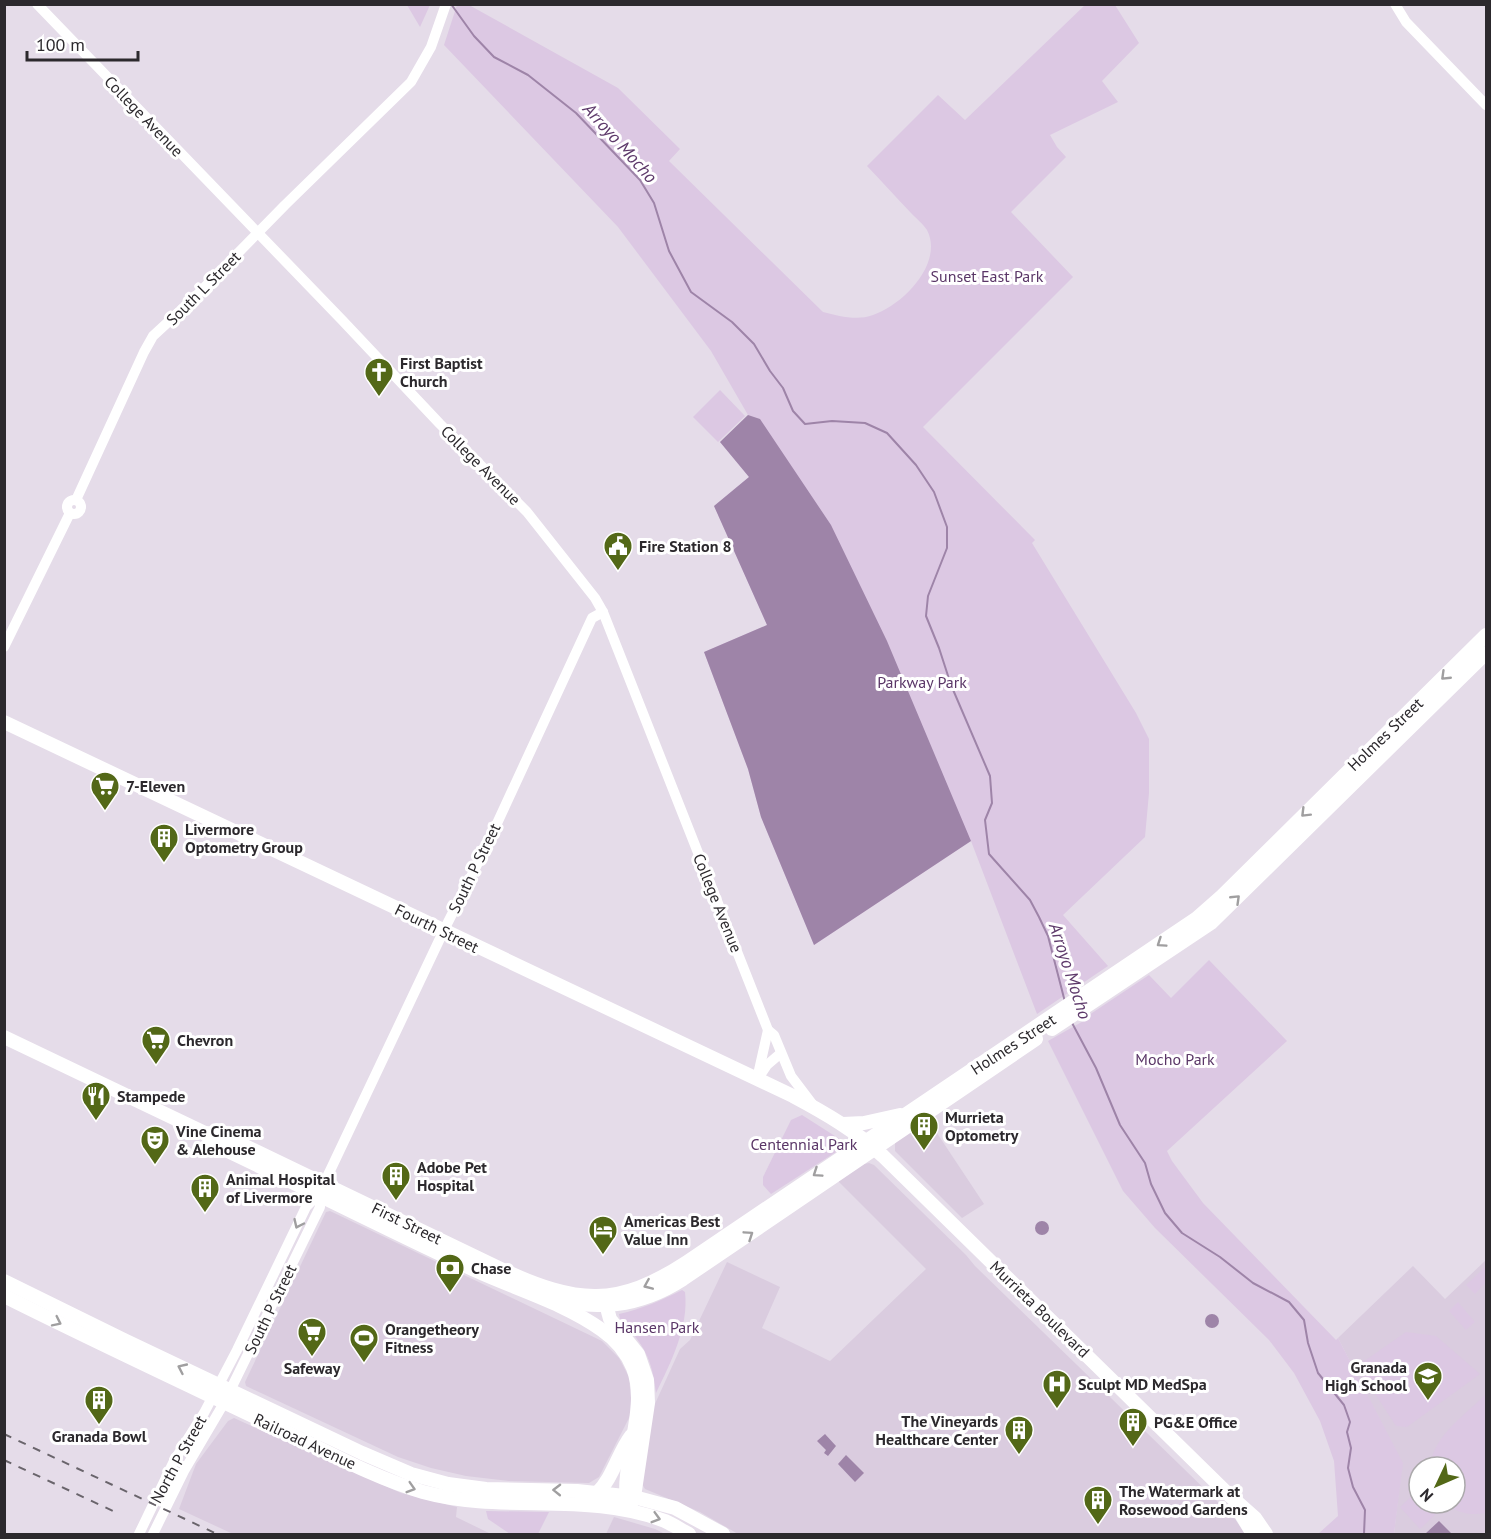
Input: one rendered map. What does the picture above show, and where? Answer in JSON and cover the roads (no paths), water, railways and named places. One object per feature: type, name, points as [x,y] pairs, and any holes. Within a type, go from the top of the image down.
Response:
[{"type":"main road","name":"Holmes Street","points":[[605,1300],[662,1278],[871,1145],[1083,1003],[1180,931],[1212,906],[1485,644]]},
{"type":"main road","name":"Fourth Street","points":[[4,722],[757,1079],[815,1108],[871,1145]]},
{"type":"main road","name":"Holmes Street","points":[[871,1145],[905,1115],[1051,1024]]},
{"type":"main road","name":"First Street","points":[[4,1037],[205,1133],[215,1145],[322,1189],[549,1289],[605,1300]]},
{"type":"main road","points":[[842,1124],[864,1123],[890,1116],[905,1115]]},
{"type":"main road","name":"Murrieta Boulevard","points":[[871,1145],[1255,1518],[1266,1534]]},
{"type":"main road","name":"First Street","points":[[322,1189],[492,1278],[545,1299],[594,1325],[609,1335],[637,1365]]},
{"type":"main road","name":"Railroad Avenue","points":[[4,1281],[373,1473],[425,1492],[480,1502],[577,1504],[628,1511],[667,1522],[689,1534]]},
{"type":"main road","name":"Railroad Avenue","points":[[4,1296],[221,1394],[390,1466],[431,1480],[486,1489],[597,1492],[630,1497],[675,1508],[723,1534]]},
{"type":"main road","name":"First Street","points":[[545,1299],[585,1306],[605,1300]]},
{"type":"main road","points":[[605,1300],[612,1322],[632,1345],[637,1365],[638,1394],[632,1434],[630,1497]]},
{"type":"main road","points":[[628,1511],[648,1402],[646,1380],[637,1365]]},
{"type":"main road","points":[[597,1492],[604,1485],[621,1450],[632,1434]]},
{"type":"main road","name":"Murrieta Boulevard","points":[[1228,1494],[1253,1534]]},
{"type":"street","name":"College Avenue","points":[[36,4],[527,512],[561,553],[603,612],[768,1030],[774,1035],[791,1076],[815,1108]]},
{"type":"street","name":"South L Street","points":[[4,647],[70,513],[76,514],[80,510],[81,505],[76,500],[153,336],[411,82],[423,64],[446,4]]},
{"type":"street","points":[[1395,4],[1406,22],[1486,105]]},
{"type":"street","name":"South P Street","points":[[221,1394],[306,1207],[322,1189],[444,930],[487,845],[592,618],[603,612]]},
{"type":"street","points":[[757,1079],[768,1030]]},
{"type":"street","points":[[757,1079],[767,1065],[781,1053]]},
{"type":"street","name":"North P Street","points":[[139,1534],[174,1461],[221,1394]]},
{"type":"street","name":"North P Street","points":[[153,1534],[221,1394]]},
{"type":"waterway","name":"Arroyo Mocho","points":[[451,4],[474,36],[494,57],[528,75],[576,113],[640,180],[654,203],[669,251],[691,292],[732,322],[754,344],[783,388],[793,411],[805,424],[832,421],[865,423],[887,433],[916,465],[934,492],[947,527],[947,548],[928,596],[926,616],[951,685],[990,776],[992,803],[985,820],[989,854],[1030,900],[1039,917],[1048,936],[1065,1002]]},
{"type":"waterway","name":"Arroyo Mocho","points":[[1071,1021],[1096,1068],[1120,1125],[1145,1163],[1151,1184],[1165,1213],[1182,1233],[1220,1257],[1253,1283],[1289,1302],[1304,1320],[1308,1343],[1318,1373],[1344,1405],[1350,1422],[1347,1432],[1351,1448],[1348,1468],[1353,1487],[1365,1510],[1364,1534]]},
{"type":"railway","points":[[4,1434],[217,1534]]},
{"type":"railway","points":[[4,1460],[113,1511]]},
{"type":"place","name":"First Baptist Church","points":[[379,398]]},
{"type":"place","name":"Fire Station 8","points":[[618,572]]},
{"type":"place","name":"7-Eleven","points":[[105,812]]},
{"type":"place","name":"Livermore Optometry Group","points":[[164,864]]},
{"type":"place","name":"Chevron","points":[[156,1066]]},
{"type":"place","name":"Stampede","points":[[96,1122]]},
{"type":"place","name":"Murrieta Optometry","points":[[924,1152]]},
{"type":"place","name":"Vine Cinema & Alehouse","points":[[155,1166]]},
{"type":"place","name":"Adobe Pet Hospital","points":[[396,1202]]},
{"type":"place","name":"Animal Hospital of Livermore","points":[[205,1214]]},
{"type":"place","name":"Americas Best Value Inn","points":[[603,1256]]},
{"type":"place","name":"Chase","points":[[450,1294]]},
{"type":"place","name":"Safeway","points":[[312,1358]]},
{"type":"place","name":"Orangetheory Fitness","points":[[364,1364]]},
{"type":"place","name":"Granada High School","points":[[1428,1402]]},
{"type":"place","name":"Sculpt MD MedSpa","points":[[1057,1410]]},
{"type":"place","name":"Granada Bowl","points":[[99,1426]]},
{"type":"place","name":"PG&E Office","points":[[1133,1448]]},
{"type":"place","name":"The Vineyards Healthcare Center","points":[[1019,1456]]},
{"type":"place","name":"The Watermark at Rosewood Gardens","points":[[1098,1526]]},
{"type":"park label","name":"Sunset East Park","points":[[987,276]]},
{"type":"park label","name":"Parkway Park","points":[[922,682]]},
{"type":"park label","name":"Mocho Park","points":[[1175,1059]]},
{"type":"park label","name":"Centennial Park","points":[[804,1144]]},
{"type":"park label","name":"Hansen Park","points":[[657,1327]]}]
